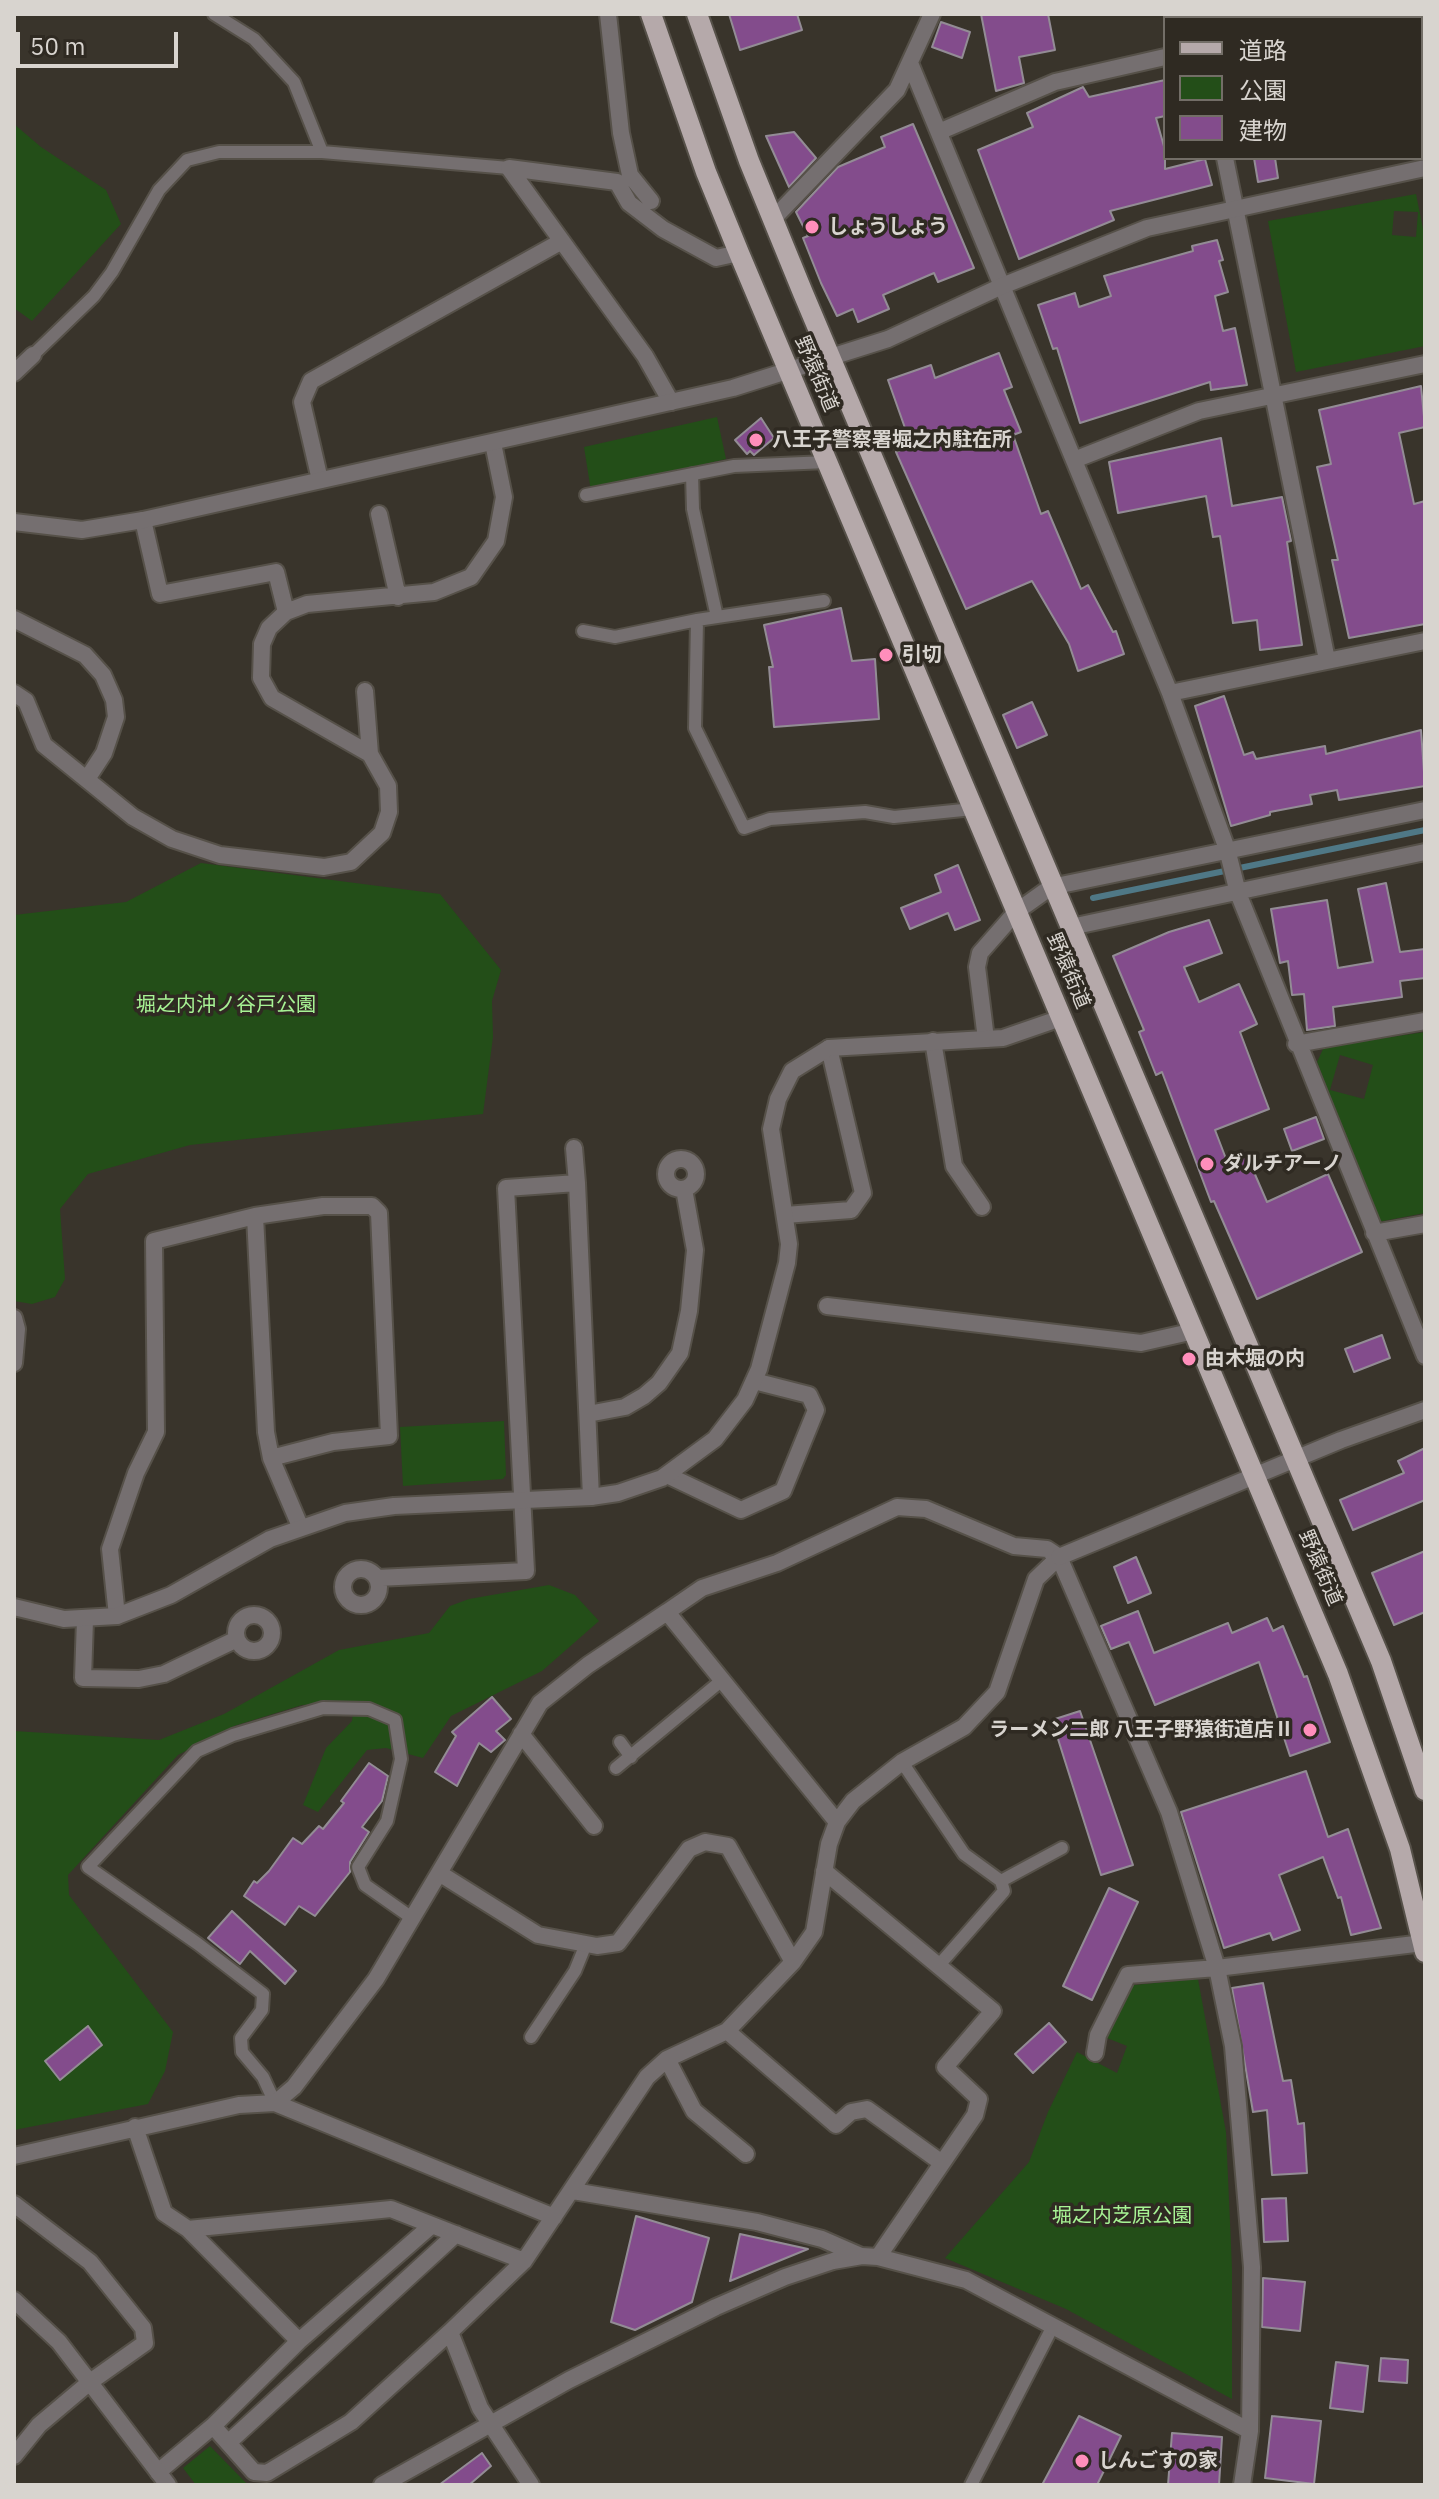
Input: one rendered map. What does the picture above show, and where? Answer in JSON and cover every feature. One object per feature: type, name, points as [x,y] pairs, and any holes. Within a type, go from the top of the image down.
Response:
[{"type":"main road","name":"野猿街道","points":[[651,14],[706,172],[739,253],[1338,1674],[1400,1849],[1424,1948]]},
{"type":"main road","name":"野猿街道","points":[[697,14],[773,219],[1051,887],[1071,927],[1381,1661],[1425,1790]]},
{"type":"street","points":[[608,14],[621,133],[630,175],[651,201]]},
{"type":"street","points":[[773,219],[897,90],[932,14]]},
{"type":"street","points":[[941,131],[1055,82],[1163,57]]},
{"type":"street","points":[[910,63],[941,131],[1170,693],[1227,849],[1238,893],[1296,1044],[1425,1356]]},
{"type":"street","points":[[1225,160],[1327,660]]},
{"type":"street","points":[[14,522],[82,530],[143,520],[671,402],[789,372],[888,339],[1002,286],[1147,228],[1405,165],[1425,168]]},
{"type":"street","points":[[509,168],[617,182],[629,203],[663,229],[716,258],[739,253]]},
{"type":"street","points":[[509,168],[645,356],[671,402]]},
{"type":"street","points":[[320,480],[302,402],[311,381],[562,241]]},
{"type":"street","points":[[14,373],[33,355]]},
{"type":"street","points":[[1074,460],[1199,411],[1425,364]]},
{"type":"street","points":[[370,754],[272,698],[261,678],[259,662],[269,628],[286,612],[307,604],[434,592],[471,577],[496,541],[504,497],[493,443]]},
{"type":"street","points":[[379,514],[398,597]]},
{"type":"street","points":[[143,520],[160,594],[276,572],[286,612]]},
{"type":"street","points":[[14,619],[85,655],[103,675],[114,700],[116,717],[104,753],[87,779]]},
{"type":"street","points":[[1170,693],[1425,641]]},
{"type":"street","points":[[14,693],[26,701],[44,745],[133,817],[172,839],[220,855],[324,867],[351,862],[382,833],[389,812],[388,786],[370,754],[365,691]]},
{"type":"street","points":[[986,1039],[977,967],[980,953],[1016,912],[1051,887],[1425,810]]},
{"type":"street","points":[[1071,927],[1425,852]]},
{"type":"street","points":[[14,1607],[43,1616],[85,1620],[117,1616],[171,1595],[300,1526],[371,1509],[591,1497],[633,1489],[667,1475],[715,1439],[736,1413],[754,1381],[787,1263],[785,1215],[771,1143],[772,1117],[792,1071],[829,1048],[986,1039],[1029,1031],[1061,1018]]},
{"type":"street","points":[[1296,1044],[1425,1021]]},
{"type":"street","points":[[933,1041],[954,1166],[982,1207]]},
{"type":"street","points":[[785,1215],[851,1210],[863,1193],[829,1048]]},
{"type":"street","points":[[574,1148],[591,1497]]},
{"type":"street","points":[[377,1578],[526,1571],[506,1188],[577,1183]]},
{"type":"street","points":[[588,1414],[625,1407],[644,1396],[659,1383],[680,1353],[689,1311],[695,1250],[684,1189]]},
{"type":"street","points":[[117,1616],[110,1549],[136,1473],[156,1432],[154,1241],[255,1216],[359,1204],[372,1206],[379,1213],[389,1436],[333,1442],[271,1458]]},
{"type":"street","points":[[255,1216],[266,1432],[271,1458],[300,1526]]},
{"type":"street","points":[[1374,1233],[1425,1224]]},
{"type":"street","points":[[827,1306],[1141,1343],[1194,1331]]},
{"type":"street","points":[[14,1318],[17,1329],[14,1363]]},
{"type":"street","points":[[667,1475],[741,1510],[783,1491],[816,1410],[809,1395],[754,1381]]},
{"type":"street","points":[[213,2426],[254,2472],[267,2473],[351,2422],[524,2261],[647,2077],[667,2059],[727,2031],[793,1962],[814,1932],[824,1871],[837,1822],[853,1801],[902,1762],[964,1727],[997,1692],[1036,1579],[1059,1557],[1384,1423],[1425,1410]]},
{"type":"street","points":[[275,2103],[294,2087],[376,1979],[540,1703],[588,1665],[702,1588],[777,1563],[897,1507],[926,1509],[1014,1546],[1047,1549],[1059,1557],[1169,1812],[1217,1968],[1233,2046],[1243,2127],[1252,2267],[1250,2431],[1242,2485]]},
{"type":"street","points":[[667,1612],[837,1822]]},
{"type":"street","points":[[85,1620],[83,1678],[139,1679],[164,1674],[237,1639]]},
{"type":"street","points":[[521,1734],[594,1826]]},
{"type":"street","points":[[439,1873],[538,1935],[586,1944],[618,1943],[689,1849],[705,1842],[728,1846],[793,1962]]},
{"type":"street","points":[[382,2485],[489,2424],[751,2291],[833,2261],[870,2256],[942,2163],[975,2115],[979,2099],[945,2067],[993,2011],[824,1871]]},
{"type":"street","points":[[1095,2053],[1098,2035],[1128,1975],[1424,1948]]},
{"type":"street","points":[[727,2031],[836,2125],[851,2112],[867,2109],[942,2163]]},
{"type":"street","points":[[667,2059],[694,2111],[746,2154]]},
{"type":"street","points":[[14,2156],[239,2105],[275,2103],[554,2217]]},
{"type":"street","points":[[135,2127],[164,2213],[188,2229],[299,2341]]},
{"type":"street","points":[[573,2191],[757,2222],[822,2239],[870,2256],[966,2280],[1250,2431]]},
{"type":"street","points":[[14,2204],[90,2262],[143,2328],[145,2343],[90,2382],[39,2425],[14,2456]]},
{"type":"street","points":[[188,2229],[391,2209],[524,2261]]},
{"type":"street","points":[[14,2300],[59,2342],[163,2478],[299,2341],[432,2225]]},
{"type":"street","points":[[229,2442],[456,2234]]},
{"type":"street","points":[[450,2332],[489,2424],[531,2485]]},
{"type":"lane","points":[[214,14],[254,39],[294,82],[322,152]]},
{"type":"lane","points":[[33,355],[94,296],[112,272],[159,190],[187,160],[219,152],[322,152],[509,168]]},
{"type":"lane","points":[[586,495],[734,466],[827,462]]},
{"type":"lane","points":[[692,474],[693,509],[717,617]]},
{"type":"lane","points":[[583,631],[615,637],[697,620],[824,601]]},
{"type":"lane","points":[[697,620],[695,728],[744,828],[770,819],[865,812],[894,817],[973,809]]},
{"type":"lane","points":[[616,1768],[721,1681]]},
{"type":"lane","points":[[275,2103],[263,2077],[242,2052],[241,2038],[262,2010],[263,1994],[88,1867],[197,1751],[233,1735],[323,1708],[369,1709],[395,1720],[401,1759],[387,1821],[358,1867],[365,1885],[412,1918]]},
{"type":"lane","points":[[620,1742],[631,1757]]},
{"type":"lane","points":[[902,1762],[964,1854],[1001,1881],[1004,1891],[940,1964]]},
{"type":"lane","points":[[1001,1881],[1062,1848]]},
{"type":"lane","points":[[531,2037],[575,1971],[586,1944]]},
{"type":"lane","points":[[971,2485],[1053,2326]]},
{"type":"green space","points":[[14,124],[41,147],[106,190],[121,224],[32,321],[14,308]]},
{"type":"green space","points":[[1416,194],[1425,239],[1425,346],[1296,372],[1268,221]],"holes":[[[1394,211],[1418,212],[1416,237],[1392,235]]]},
{"type":"green space","points":[[717,417],[726,459],[591,491],[584,447]]},
{"type":"green space","name":"堀之内沖ノ谷戸公園","points":[[201,863],[440,894],[501,970],[492,1001],[493,1037],[483,1114],[190,1145],[88,1174],[60,1209],[65,1279],[55,1297],[32,1304],[14,1301],[14,915],[126,902]]},
{"type":"green space","points":[[1425,1032],[1425,1213],[1378,1222],[1317,1062],[1324,1047]],"holes":[[[1340,1055],[1373,1065],[1364,1099],[1330,1090]]]},
{"type":"green space","points":[[504,1421],[506,1475],[503,1479],[403,1486],[400,1427]]},
{"type":"green space","points":[[549,1585],[575,1595],[599,1621],[542,1671],[451,1716],[423,1758],[386,1748],[367,1750],[318,1812],[303,1805],[326,1748],[352,1721],[354,1702],[302,1705],[234,1726],[178,1755],[68,1875],[69,1895],[173,2032],[165,2071],[148,2104],[14,2130],[14,1731],[159,1740],[224,1714],[339,1650],[429,1633],[450,1606],[469,1599]]},
{"type":"green space","name":"堀之内芝原公園","points":[[1198,1979],[1226,2132],[1232,2268],[1232,2399],[1066,2309],[945,2258],[1029,2162],[1048,2112],[1077,2052],[1117,2073],[1127,2046],[1107,2038],[1134,1985]]},
{"type":"green space","points":[[210,2446],[248,2485],[196,2485],[183,2468]]},
{"type":"building","points":[[729,14],[797,14],[802,30],[740,50]]},
{"type":"building","points":[[981,14],[1048,14],[1055,50],[1019,57],[1024,83],[996,91]]},
{"type":"building","points":[[941,22],[970,32],[962,58],[932,47]]},
{"type":"building","points":[[1163,80],[1163,116],[1156,118],[1163,143],[1165,169],[1205,160],[1212,185],[1110,211],[1114,220],[1019,259],[978,150],[1033,127],[1027,113],[1083,87],[1089,97]]},
{"type":"building","points":[[913,124],[974,268],[938,282],[934,273],[883,295],[889,309],[858,322],[853,309],[837,316],[803,238],[808,236],[796,212],[838,167],[885,147],[881,137]]},
{"type":"building","points":[[794,132],[816,158],[789,187],[766,136]]},
{"type":"building","points":[[1254,160],[1275,160],[1278,178],[1258,182]]},
{"type":"building","points":[[1217,240],[1228,292],[1215,296],[1223,331],[1235,328],[1247,385],[1211,390],[1210,382],[1080,423],[1057,348],[1053,349],[1038,305],[1075,293],[1079,307],[1111,296],[1104,276],[1193,251],[1192,246]]},
{"type":"building","points":[[999,353],[1012,387],[1004,390],[1021,432],[1013,435],[1041,514],[1048,511],[1081,589],[1088,585],[1113,632],[1116,631],[1124,654],[1078,671],[1069,644],[1032,581],[966,609],[896,452],[911,445],[888,380],[931,365],[935,378]]},
{"type":"building","points":[[1421,386],[1425,427],[1399,433],[1414,504],[1425,501],[1425,624],[1349,638],[1332,560],[1338,560],[1317,467],[1331,464],[1319,410]]},
{"type":"building","points":[[761,418],[774,438],[754,455],[750,451],[747,454],[735,440]]},
{"type":"building","points":[[1221,438],[1232,506],[1282,497],[1291,541],[1287,542],[1302,645],[1260,650],[1257,620],[1233,623],[1220,536],[1213,537],[1206,496],[1118,513],[1109,462]]},
{"type":"building","points":[[841,608],[852,661],[875,659],[879,719],[774,727],[769,667],[773,667],[764,625]]},
{"type":"building","points":[[1224,696],[1244,755],[1253,752],[1256,759],[1325,746],[1326,754],[1421,730],[1425,786],[1339,800],[1337,790],[1310,795],[1312,804],[1270,812],[1270,815],[1231,826],[1195,706]]},
{"type":"building","points":[[1032,702],[1047,735],[1017,748],[1003,715]]},
{"type":"building","points":[[958,865],[980,920],[955,930],[948,913],[910,929],[901,908],[941,892],[935,875]]},
{"type":"building","points":[[1386,883],[1400,952],[1425,949],[1425,978],[1400,981],[1402,997],[1333,1007],[1335,1026],[1307,1030],[1304,994],[1292,995],[1288,961],[1280,963],[1271,909],[1327,900],[1338,968],[1373,962],[1358,889]]},
{"type":"building","points":[[1209,920],[1222,953],[1184,967],[1199,1002],[1239,984],[1257,1024],[1240,1032],[1269,1109],[1215,1130],[1228,1164],[1247,1156],[1267,1202],[1328,1174],[1362,1252],[1257,1299],[1214,1201],[1211,1202],[1162,1072],[1156,1075],[1139,1032],[1144,1030],[1113,956],[1169,932]]},
{"type":"building","points":[[1316,1117],[1324,1139],[1292,1151],[1284,1129]]},
{"type":"building","points":[[1382,1335],[1390,1358],[1354,1372],[1345,1349]]},
{"type":"building","points":[[1425,1448],[1425,1500],[1353,1530],[1340,1500],[1404,1473],[1398,1461]]},
{"type":"building","points":[[1425,1551],[1425,1612],[1394,1625],[1372,1573]]},
{"type":"building","points":[[1136,1557],[1151,1593],[1128,1603],[1114,1567]]},
{"type":"building","points":[[1138,1611],[1154,1653],[1228,1623],[1232,1633],[1267,1618],[1273,1631],[1283,1626],[1304,1677],[1307,1676],[1330,1742],[1290,1756],[1259,1662],[1155,1705],[1129,1642],[1111,1649],[1101,1626]]},
{"type":"building","points":[[492,1697],[511,1719],[496,1731],[505,1740],[491,1752],[479,1743],[457,1786],[435,1772],[456,1736],[452,1732]]},
{"type":"building","points":[[1080,1711],[1133,1865],[1101,1875],[1052,1720]]},
{"type":"building","points":[[369,1763],[388,1776],[382,1801],[362,1827],[369,1832],[350,1862],[350,1872],[315,1916],[299,1906],[285,1925],[244,1896],[254,1881],[257,1883],[269,1871],[293,1838],[302,1844],[319,1826],[323,1829]]},
{"type":"building","points":[[1306,1771],[1328,1837],[1348,1829],[1381,1928],[1351,1935],[1341,1897],[1338,1898],[1323,1857],[1279,1875],[1300,1930],[1273,1940],[1270,1933],[1224,1948],[1181,1812]]},
{"type":"building","points":[[1109,1888],[1138,1902],[1092,2000],[1063,1986]]},
{"type":"building","points":[[232,1911],[296,1971],[285,1984],[250,1951],[240,1964],[208,1938]]},
{"type":"building","points":[[1263,1983],[1283,2081],[1291,2080],[1298,2124],[1304,2123],[1307,2173],[1272,2175],[1267,2110],[1253,2112],[1232,1988]]},
{"type":"building","points":[[1049,2023],[1066,2042],[1033,2073],[1015,2054]]},
{"type":"building","points":[[88,2026],[102,2045],[60,2080],[45,2061]]},
{"type":"building","points":[[1286,2198],[1288,2241],[1264,2242],[1262,2199]]},
{"type":"building","points":[[636,2216],[709,2238],[692,2302],[635,2330],[611,2322]]},
{"type":"building","points":[[740,2234],[808,2249],[730,2281]]},
{"type":"building","points":[[1263,2278],[1305,2282],[1300,2331],[1262,2327]]},
{"type":"building","points":[[1381,2358],[1408,2360],[1407,2383],[1379,2381]]},
{"type":"building","points":[[1336,2362],[1368,2366],[1363,2412],[1330,2408]]},
{"type":"building","name":"しんごすの家","points":[[1079,2416],[1121,2436],[1097,2485],[1042,2485]]},
{"type":"building","points":[[1272,2416],[1321,2421],[1314,2484],[1265,2478]]},
{"type":"building","points":[[1172,2433],[1222,2437],[1219,2485],[1168,2485]]},
{"type":"building","points":[[482,2453],[491,2466],[469,2485],[439,2485]]},
{"type":"waterway","points":[[1093,898],[1425,830]]},
{"type":"place","name":"しょうしょう","points":[[812,227]]},
{"type":"place","name":"八王子警察署堀之内駐在所","points":[[756,440]]},
{"type":"place","name":"引切","points":[[886,655]]},
{"type":"place","name":"ダルチアーノ","points":[[1207,1164]]},
{"type":"place","name":"由木堀の内","points":[[1189,1359]]},
{"type":"place","name":"ラーメン二郎 八王子野猿街道店Ⅱ","points":[[1310,1730]]},
{"type":"place","name":"しんごすの家","points":[[1082,2461]]}]
